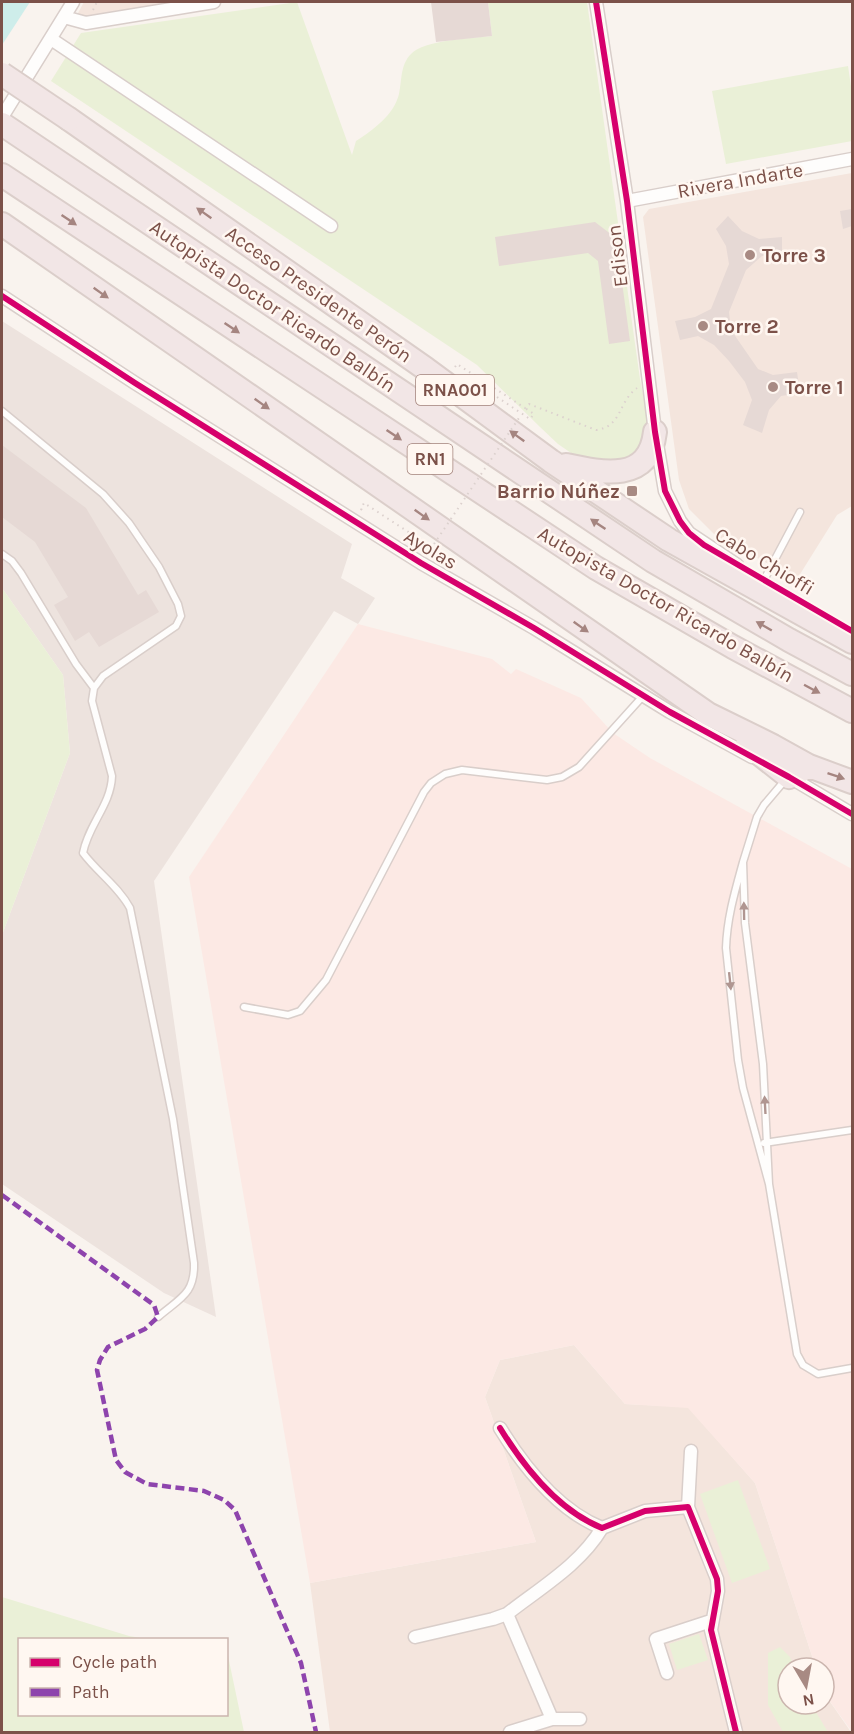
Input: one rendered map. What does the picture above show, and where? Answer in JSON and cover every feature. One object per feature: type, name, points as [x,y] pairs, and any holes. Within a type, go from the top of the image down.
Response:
[{"type":"highway","name":"Acceso Presidente Perón","points":[[2,74],[69,118],[426,369],[551,461],[669,540],[852,642]]},
{"type":"highway","name":"Autopista Doctor Ricardo Balbín","points":[[2,124],[653,561],[852,674]]},
{"type":"highway","name":"Autopista Doctor Ricardo Balbín","points":[[2,175],[596,568],[733,647],[852,711]]},
{"type":"highway","points":[[2,224],[708,714],[789,777],[809,766]]},
{"type":"highway","points":[[551,461],[602,473],[628,469],[639,463],[653,448],[655,432]]},
{"type":"highway","points":[[708,714],[809,766],[852,782]]},
{"type":"street","points":[[2,117],[73,2]]},
{"type":"street","points":[[64,18],[86,22],[214,2]]},
{"type":"street","name":"Edison","points":[[596,2],[627,201],[655,432],[665,491],[671,506]]},
{"type":"street","points":[[51,39],[331,226]]},
{"type":"street","name":"Rivera Indarte","points":[[627,201],[852,159]]},
{"type":"street","name":"Ayolas","points":[[2,296],[135,383],[421,563],[715,737],[852,814]]},
{"type":"street","name":"Cabo Chioffi","points":[[671,506],[689,533],[704,544],[852,631]]},
{"type":"street","points":[[500,1428],[517,1456],[572,1513],[602,1528]]},
{"type":"street","points":[[691,1451],[688,1507],[717,1579],[718,1591],[711,1630],[735,1732]]},
{"type":"street","points":[[415,1637],[507,1614],[576,1561],[593,1543],[602,1528],[645,1511],[688,1507]]},
{"type":"street","points":[[507,1614],[552,1719]]},
{"type":"street","points":[[667,1673],[656,1640],[711,1621]]},
{"type":"street","points":[[510,1732],[552,1719],[580,1719]]},
{"type":"lane","points":[[2,411],[103,494],[129,523],[159,567],[178,604],[181,616],[176,626],[102,676],[94,688],[92,701],[112,776],[111,788],[85,842],[83,853],[93,866],[122,893],[130,908],[173,1119],[195,1278],[189,1289],[158,1317]]},
{"type":"lane","points":[[764,580],[800,512]]},
{"type":"lane","points":[[2,554],[12,561],[21,573],[76,664],[94,688]]},
{"type":"lane","points":[[244,1007],[288,1016],[300,1011],[326,980],[424,792],[431,783],[445,774],[462,770],[546,780],[562,777],[579,767],[643,695]]},
{"type":"lane","points":[[789,777],[764,805],[757,817],[732,902],[726,931],[726,948],[738,1060],[769,1184],[797,1354],[803,1365],[818,1374],[852,1368]]},
{"type":"lane","points":[[743,862],[745,923],[763,1064],[769,1184]]},
{"type":"lane","points":[[758,1144],[852,1130]]},
{"type":"path","points":[[454,369],[457,364],[534,414],[530,419],[493,394]]},
{"type":"path","points":[[525,408],[529,404],[596,430],[607,428],[619,414],[625,399],[639,388],[649,387]]},
{"type":"path","points":[[434,544],[519,418]]},
{"type":"path","points":[[370,515],[361,509],[364,504],[442,554],[438,560],[428,553],[421,563]]},
{"type":"shaded area","points":[[84,2],[214,2],[72,24]]},
{"type":"shaded area","name":"Barrio Núñez","points":[[852,173],[852,506],[837,515],[797,579],[716,536],[689,509],[679,480],[643,217],[649,209]]},
{"type":"shaded area","points":[[2,321],[352,544],[341,578],[375,598],[358,624],[334,611],[154,881],[216,1317],[164,1293],[2,1184],[2,935],[70,753],[63,675],[2,588]]},
{"type":"shaded area","points":[[358,624],[492,659],[511,674],[516,669],[581,698],[613,733],[650,758],[852,869],[852,1732],[836,1710],[836,1656],[812,1656],[755,1483],[688,1408],[625,1404],[574,1345],[500,1360],[485,1397],[536,1542],[310,1583],[189,877]]},
{"type":"shaded area","points":[[574,1345],[625,1404],[688,1407],[755,1483],[812,1656],[776,1656],[776,1716],[836,1716],[836,1710],[851,1732],[330,1732],[310,1583],[536,1542],[485,1397],[500,1360]]},
{"type":"green space","points":[[297,2],[352,155],[356,141],[376,127],[393,109],[399,94],[403,68],[411,54],[417,49],[437,43],[492,36],[488,2],[587,2],[640,379],[649,424],[641,448],[620,462],[590,463],[574,455],[558,444],[477,365],[51,81],[81,33]]},
{"type":"green space","points":[[848,66],[852,93],[852,141],[726,164],[712,91]]},
{"type":"green space","points":[[2,588],[63,675],[70,753],[2,935]]},
{"type":"green space","points":[[738,1480],[770,1569],[732,1583],[700,1494]]},
{"type":"green space","points":[[2,1597],[141,1638],[18,1638],[18,1716],[228,1716],[228,1656],[244,1732],[2,1732]]},
{"type":"green space","points":[[699,1634],[708,1660],[677,1670],[669,1644]]},
{"type":"green space","points":[[780,1647],[789,1656],[776,1656],[776,1716],[818,1716],[828,1732],[783,1732],[768,1705],[768,1653]]},
{"type":"water","points":[[2,2],[30,2],[2,45]]},
{"type":"building","points":[[431,2],[488,2],[492,36],[436,42]]},
{"type":"building","points":[[852,209],[852,226],[843,229],[840,211]]},
{"type":"building","points":[[728,216],[742,231],[759,239],[782,237],[782,254],[762,256],[746,270],[729,312],[731,330],[758,369],[773,375],[797,372],[800,393],[781,396],[769,410],[762,433],[743,425],[752,400],[745,382],[729,361],[714,345],[698,336],[680,340],[675,321],[695,317],[711,309],[729,264],[726,246],[716,229]]},
{"type":"building","points":[[595,222],[616,238],[630,341],[609,344],[598,261],[588,253],[499,266],[495,237]]},
{"type":"building","points":[[2,445],[86,508],[138,595],[146,590],[159,612],[99,647],[89,632],[75,641],[54,605],[68,597],[35,542],[2,517]]},
{"type":"marked path","points":[[2,1195],[154,1305],[158,1317],[145,1329],[108,1347],[97,1370],[116,1460],[125,1472],[147,1484],[204,1491],[224,1500],[235,1510],[301,1663],[316,1732]]},
{"type":"cycle path","points":[[596,2],[627,201],[655,432],[665,491],[680,521],[689,533],[704,545],[852,631]]},
{"type":"cycle path","points":[[2,296],[135,383],[421,563],[534,628],[670,712],[852,814]]},
{"type":"cycle path","points":[[500,1428],[531,1472],[556,1499],[570,1510],[602,1528],[645,1511],[688,1507],[717,1579],[718,1591],[711,1630],[736,1732]]},
{"type":"place","name":"Torre 3","points":[[750,255]]},
{"type":"place","name":"Torre 2","points":[[703,326]]},
{"type":"place","name":"Torre 1","points":[[773,387]]},
{"type":"place","name":"Barrio Núñez","points":[[632,491]]}]
